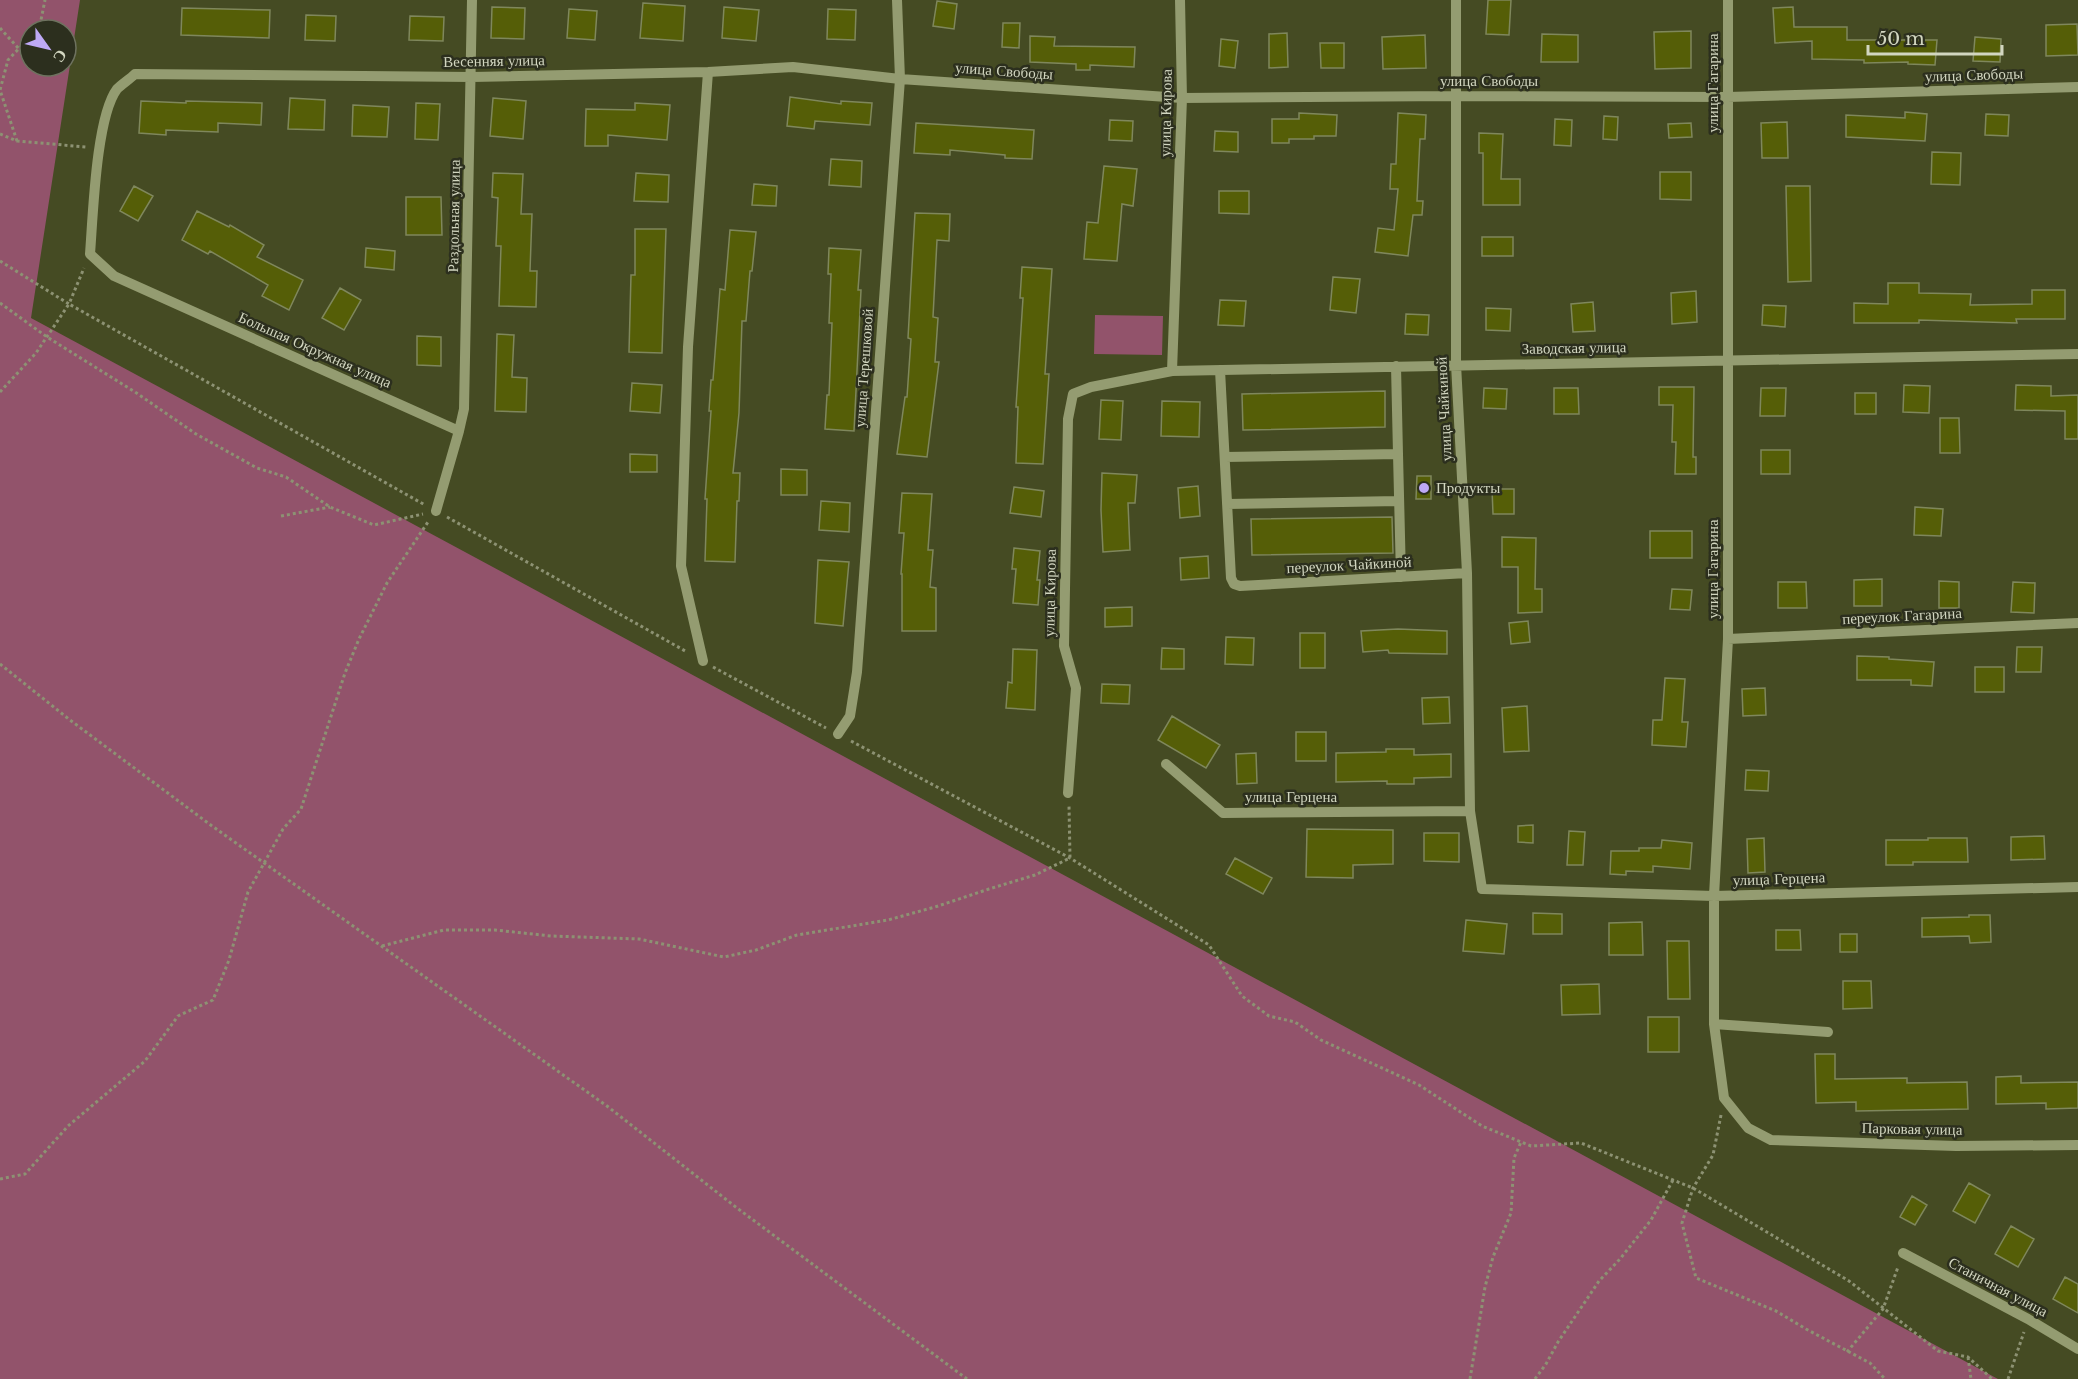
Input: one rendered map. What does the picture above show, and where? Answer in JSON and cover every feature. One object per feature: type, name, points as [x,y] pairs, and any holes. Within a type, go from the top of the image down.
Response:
[{"type":"street","name":"Раздольная улица","points":[[459,431],[464,409],[472,0]]},
{"type":"street","name":"улица Терешковой","points":[[838,734],[850,716],[857,672],[900,79],[897,0]]},
{"type":"street","name":"улица Кирова","points":[[1172,371],[1182,98],[1180,0]]},
{"type":"street","name":"улица Чайкиной","points":[[1456,0],[1456,364],[1467,573],[1470,811],[1482,889]]},
{"type":"street","name":"улица Гагарина","points":[[1724,1098],[1714,1024],[1714,896],[1728,639],[1728,0]]},
{"type":"street","name":"Весенняя улица","points":[[90,254],[102,132],[117,90],[135,74],[472,77],[708,72],[793,67],[900,79]]},
{"type":"street","points":[[703,661],[681,566],[688,346],[708,72]]},
{"type":"street","name":"улица Свободы","points":[[900,79],[1182,98],[1728,97],[2078,87]]},
{"type":"street","name":"Большая Окружная улица","points":[[90,254],[114,276],[459,431]]},
{"type":"street","name":"Заводская улица","points":[[1073,394],[1091,387],[1172,371],[2078,354]]},
{"type":"street","points":[[1395,366],[1401,577]]},
{"type":"street","points":[[1220,370],[1227,504],[1399,501]]},
{"type":"street","name":"улица Кирова","points":[[1068,793],[1076,688],[1064,646],[1068,419],[1073,394]]},
{"type":"street","points":[[436,511],[459,431]]},
{"type":"street","points":[[1225,457],[1398,454]]},
{"type":"street","name":"переулок Чайкиной","points":[[1227,504],[1231,578],[1234,584],[1240,586],[1467,573]]},
{"type":"street","name":"переулок Гагарина","points":[[1728,639],[2078,623]]},
{"type":"street","name":"улица Герцена","points":[[1166,764],[1223,813],[1470,811]]},
{"type":"street","name":"улица Герцена","points":[[1482,889],[1714,896],[2078,886]]},
{"type":"street","points":[[1714,1024],[1828,1032]]},
{"type":"street","name":"Парковая улица","points":[[1724,1098],[1748,1128],[1771,1140],[1956,1146],[2078,1145]]},
{"type":"street","name":"Станичная улица","points":[[1904,1253],[2028,1319],[2078,1349]]},
{"type":"path","points":[[41,18],[45,0]]},
{"type":"path","points":[[0,28],[18,48]]},
{"type":"path","points":[[17,141],[0,90],[8,60],[18,50]]},
{"type":"path","points":[[0,134],[17,141],[100,148]]},
{"type":"path","points":[[0,392],[36,353],[69,304],[90,254]]},
{"type":"path","points":[[0,261],[69,304],[703,661],[1070,858],[1209,945],[1242,996],[1269,1016],[1295,1022],[1321,1040],[1419,1084],[1482,1126],[1521,1142],[1531,1146],[1581,1143],[1693,1188],[1849,1281],[1938,1351],[1968,1357],[1992,1379]]},
{"type":"path","points":[[0,303],[47,337],[135,392],[196,434],[257,468],[286,477],[330,507],[374,525],[436,511]]},
{"type":"path","points":[[281,516],[330,507]]},
{"type":"path","points":[[0,1179],[25,1174],[68,1126],[145,1061],[178,1016],[213,1000],[229,960],[248,892],[283,829],[301,809],[345,673],[359,639],[387,583],[436,511]]},
{"type":"path","points":[[0,664],[70,720],[263,862],[607,1106],[737,1208],[967,1379]]},
{"type":"path","points":[[1068,793],[1070,858]]},
{"type":"path","points":[[382,946],[444,930],[495,930],[551,936],[639,939],[724,957],[756,950],[797,935],[888,920],[935,907],[1035,875],[1070,858]]},
{"type":"path","points":[[1724,1098],[1713,1155],[1693,1188],[1682,1223],[1696,1278],[1776,1311],[1870,1363],[1885,1379]]},
{"type":"path","points":[[1470,1379],[1485,1287],[1493,1257],[1511,1213],[1514,1158],[1521,1142]]},
{"type":"path","points":[[1535,1379],[1599,1281],[1651,1220],[1673,1180]]},
{"type":"path","points":[[1847,1352],[1883,1309],[1904,1253]]},
{"type":"path","points":[[2008,1379],[2028,1319]]},
{"type":"path","points":[[1968,1357],[1971,1379]]},
{"type":"shaded area","points":[[0,0],[80,0],[77,18],[18,18],[18,78],[68,78],[31,318],[1998,1379],[0,1379]]},
{"type":"shaded area","points":[[1095,315],[1163,316],[1162,355],[1094,354]]},
{"type":"building","points":[[1488,0],[1511,0],[1509,35],[1486,34]]},
{"type":"building","points":[[937,1],[957,4],[954,29],[933,26]]},
{"type":"building","points":[[643,3],[685,6],[683,41],[640,38]]},
{"type":"building","points":[[492,7],[525,8],[524,39],[491,38]]},
{"type":"building","points":[[724,7],[759,10],[756,41],[722,38]]},
{"type":"building","points":[[1793,7],[1794,27],[1847,27],[1847,40],[1937,40],[1935,65],[1812,59],[1812,41],[1775,43],[1773,8]]},
{"type":"building","points":[[182,8],[270,10],[269,38],[181,35]]},
{"type":"building","points":[[569,9],[597,11],[595,40],[567,38]]},
{"type":"building","points":[[828,9],[856,10],[855,40],[827,39]]},
{"type":"building","points":[[306,15],[336,16],[335,41],[305,40]]},
{"type":"building","points":[[410,16],[444,17],[443,41],[409,40]]},
{"type":"building","points":[[1003,23],[1020,23],[1019,48],[1002,47]]},
{"type":"building","points":[[2077,24],[2078,55],[2046,56],[2046,25]]},
{"type":"building","points":[[1691,31],[1691,68],[1655,69],[1654,32]]},
{"type":"building","points":[[1287,33],[1288,67],[1269,68],[1269,34]]},
{"type":"building","points":[[1542,34],[1578,35],[1578,62],[1541,62]]},
{"type":"building","points":[[1425,35],[1426,68],[1383,69],[1382,37]]},
{"type":"building","points":[[1030,36],[1055,37],[1054,46],[1135,47],[1134,67],[1090,65],[1090,70],[1076,70],[1076,64],[1030,62]]},
{"type":"building","points":[[1975,37],[2001,39],[2000,62],[1973,61]]},
{"type":"building","points":[[1221,39],[1238,41],[1235,68],[1219,66]]},
{"type":"building","points":[[1320,43],[1344,43],[1344,68],[1321,68]]},
{"type":"building","points":[[790,97],[841,104],[841,101],[872,103],[870,125],[815,121],[814,129],[787,126]]},
{"type":"building","points":[[290,98],[325,100],[324,130],[288,129]]},
{"type":"building","points":[[493,98],[526,101],[523,139],[490,136]]},
{"type":"building","points":[[141,101],[262,103],[261,125],[218,123],[218,132],[166,130],[166,135],[139,133]]},
{"type":"building","points":[[416,103],[440,104],[438,140],[415,139]]},
{"type":"building","points":[[635,103],[670,105],[667,140],[608,135],[608,146],[585,146],[586,109],[635,110]]},
{"type":"building","points":[[353,105],[389,107],[387,137],[352,136]]},
{"type":"building","points":[[1905,112],[1927,114],[1925,141],[1846,137],[1846,115],[1905,118]]},
{"type":"building","points":[[1299,113],[1337,115],[1336,136],[1314,136],[1314,139],[1289,139],[1289,143],[1272,143],[1272,119],[1299,119]]},
{"type":"building","points":[[1398,113],[1426,115],[1425,139],[1420,139],[1417,201],[1423,201],[1422,215],[1413,215],[1408,256],[1375,252],[1378,228],[1394,230],[1398,189],[1390,189],[1391,164],[1396,164]]},
{"type":"building","points":[[1986,114],[2009,115],[2008,136],[1985,135]]},
{"type":"building","points":[[1604,116],[1618,117],[1617,140],[1603,139]]},
{"type":"building","points":[[1555,119],[1572,120],[1571,146],[1554,145]]},
{"type":"building","points":[[1110,120],[1133,121],[1132,141],[1109,140]]},
{"type":"building","points":[[1787,122],[1788,158],[1762,158],[1761,123]]},
{"type":"building","points":[[916,123],[1034,130],[1032,159],[1005,158],[1005,155],[950,150],[950,155],[914,153]]},
{"type":"building","points":[[1691,123],[1692,137],[1669,138],[1668,124]]},
{"type":"building","points":[[1215,131],[1238,132],[1238,152],[1214,151]]},
{"type":"building","points":[[1479,133],[1503,134],[1501,179],[1520,179],[1520,205],[1483,205],[1483,153],[1479,153]]},
{"type":"building","points":[[1932,152],[1961,153],[1960,185],[1931,184]]},
{"type":"building","points":[[831,159],[862,161],[861,187],[829,185]]},
{"type":"building","points":[[1104,166],[1137,169],[1133,206],[1122,204],[1117,261],[1084,259],[1087,222],[1098,223]]},
{"type":"building","points":[[1660,172],[1691,172],[1691,200],[1660,199]]},
{"type":"building","points":[[493,173],[523,174],[521,214],[532,214],[530,271],[537,271],[536,307],[499,306],[501,246],[496,246],[498,198],[492,197]]},
{"type":"building","points":[[636,173],[669,175],[668,202],[634,201]]},
{"type":"building","points":[[754,184],[777,186],[776,206],[752,205]]},
{"type":"building","points":[[134,186],[153,196],[138,221],[120,211]]},
{"type":"building","points":[[1786,186],[1810,186],[1811,281],[1788,282]]},
{"type":"building","points":[[1219,191],[1249,191],[1249,214],[1219,213]]},
{"type":"building","points":[[406,197],[441,197],[442,235],[406,235]]},
{"type":"building","points":[[197,211],[229,227],[230,225],[264,245],[257,257],[303,280],[289,310],[262,296],[268,285],[210,251],[208,254],[182,240]]},
{"type":"building","points":[[915,213],[950,214],[949,241],[937,240],[933,317],[938,318],[935,362],[939,362],[927,457],[897,454],[905,397],[907,397]]},
{"type":"building","points":[[635,229],[666,229],[662,353],[629,352],[631,275],[635,275]]},
{"type":"building","points":[[730,230],[756,232],[746,321],[742,321],[739,413],[733,473],[740,473],[735,562],[705,561],[707,499],[705,499],[711,380],[713,380],[720,289],[725,290]]},
{"type":"building","points":[[1482,237],[1513,237],[1513,256],[1482,256]]},
{"type":"building","points":[[366,248],[395,251],[394,270],[365,267]]},
{"type":"building","points":[[829,248],[861,250],[854,431],[825,429],[832,323],[829,323],[831,274],[828,274]]},
{"type":"building","points":[[1022,267],[1052,269],[1045,374],[1049,374],[1043,464],[1016,463],[1018,407],[1016,407],[1023,298],[1020,298]]},
{"type":"building","points":[[1333,277],[1360,279],[1356,313],[1330,310]]},
{"type":"building","points":[[1888,283],[1919,283],[1919,293],[1971,294],[1970,305],[2032,304],[2032,290],[2065,290],[2065,319],[2016,319],[2017,323],[1919,320],[1919,323],[1854,323],[1854,303],[1888,304]]},
{"type":"building","points":[[340,288],[361,300],[344,330],[322,318]]},
{"type":"building","points":[[1696,291],[1697,322],[1672,324],[1671,293]]},
{"type":"building","points":[[1220,300],[1246,301],[1244,326],[1218,325]]},
{"type":"building","points":[[1593,302],[1595,331],[1573,332],[1571,304]]},
{"type":"building","points":[[1763,305],[1786,306],[1785,327],[1762,325]]},
{"type":"building","points":[[1486,308],[1511,309],[1510,331],[1486,330]]},
{"type":"building","points":[[1406,314],[1429,315],[1428,335],[1405,334]]},
{"type":"building","points":[[497,334],[514,335],[512,377],[527,378],[526,412],[495,411]]},
{"type":"building","points":[[417,336],[441,337],[441,366],[417,365]]},
{"type":"building","points":[[632,383],[662,385],[660,413],[630,411]]},
{"type":"building","points":[[1904,385],[1930,386],[1929,413],[1903,412]]},
{"type":"building","points":[[2016,385],[2051,386],[2051,396],[2078,395],[2078,439],[2065,439],[2065,411],[2015,410]]},
{"type":"building","points":[[1659,387],[1694,387],[1693,457],[1696,457],[1696,474],[1675,474],[1676,442],[1672,442],[1673,405],[1659,405]]},
{"type":"building","points":[[1484,388],[1507,389],[1506,409],[1483,408]]},
{"type":"building","points":[[1554,388],[1578,388],[1579,414],[1554,414]]},
{"type":"building","points":[[1761,388],[1786,388],[1785,416],[1760,416]]},
{"type":"building","points":[[1385,391],[1385,427],[1243,430],[1242,394]]},
{"type":"building","points":[[1855,393],[1876,393],[1876,414],[1855,414]]},
{"type":"building","points":[[1101,400],[1123,401],[1121,440],[1099,439]]},
{"type":"building","points":[[1162,401],[1200,402],[1199,437],[1161,436]]},
{"type":"building","points":[[1940,418],[1959,418],[1960,453],[1940,453]]},
{"type":"building","points":[[1761,450],[1790,450],[1790,474],[1761,474]]},
{"type":"building","points":[[630,454],[657,455],[657,472],[630,472]]},
{"type":"building","points":[[781,469],[807,470],[807,495],[781,495]]},
{"type":"building","points":[[1102,473],[1137,475],[1135,503],[1128,503],[1130,550],[1103,552]]},
{"type":"building","name":"Продукты","points":[[1417,476],[1431,476],[1431,499],[1416,499]]},
{"type":"building","points":[[1198,486],[1200,516],[1180,518],[1178,488]]},
{"type":"building","points":[[1014,487],[1044,491],[1041,517],[1010,513]]},
{"type":"building","points":[[1492,489],[1514,489],[1514,514],[1493,514]]},
{"type":"building","points":[[902,493],[932,494],[928,550],[933,550],[930,587],[936,588],[936,631],[902,631],[901,574],[904,533],[899,533]]},
{"type":"building","points":[[821,501],[850,503],[849,532],[819,530]]},
{"type":"building","points":[[1915,507],[1943,509],[1941,536],[1914,535]]},
{"type":"building","points":[[1392,517],[1393,553],[1252,555],[1251,519]]},
{"type":"building","points":[[1650,531],[1692,531],[1692,558],[1650,558]]},
{"type":"building","points":[[1502,537],[1536,538],[1535,589],[1542,589],[1542,612],[1518,613],[1518,567],[1502,567]]},
{"type":"building","points":[[1014,548],[1040,551],[1037,580],[1040,580],[1038,605],[1013,603],[1016,569],[1012,569]]},
{"type":"building","points":[[1208,556],[1209,578],[1181,580],[1180,558]]},
{"type":"building","points":[[818,560],[849,562],[843,626],[815,623]]},
{"type":"building","points":[[1882,579],[1882,606],[1854,606],[1854,580]]},
{"type":"building","points":[[1939,581],[1959,582],[1959,608],[1939,608]]},
{"type":"building","points":[[1778,582],[1806,582],[1807,608],[1778,608]]},
{"type":"building","points":[[2013,582],[2035,583],[2034,613],[2011,612]]},
{"type":"building","points":[[1672,589],[1692,590],[1690,610],[1670,609]]},
{"type":"building","points":[[1132,607],[1132,626],[1105,627],[1105,608]]},
{"type":"building","points":[[1528,621],[1530,642],[1511,644],[1509,623]]},
{"type":"building","points":[[1398,629],[1447,631],[1447,654],[1389,653],[1388,650],[1363,652],[1361,631]]},
{"type":"building","points":[[1300,633],[1325,633],[1325,668],[1300,668]]},
{"type":"building","points":[[1226,637],[1254,638],[1253,665],[1225,664]]},
{"type":"building","points":[[2017,647],[2042,647],[2041,672],[2016,672]]},
{"type":"building","points":[[1162,648],[1184,649],[1184,669],[1161,669]]},
{"type":"building","points":[[1013,649],[1037,650],[1035,710],[1006,708],[1008,682],[1012,683]]},
{"type":"building","points":[[1857,656],[1934,662],[1932,686],[1911,685],[1911,680],[1857,680]]},
{"type":"building","points":[[1975,667],[2004,667],[2004,692],[1975,692]]},
{"type":"building","points":[[1665,678],[1685,679],[1682,722],[1688,722],[1686,747],[1652,745],[1653,720],[1662,720]]},
{"type":"building","points":[[1102,684],[1130,685],[1129,704],[1101,703]]},
{"type":"building","points":[[1765,688],[1766,715],[1743,716],[1742,689]]},
{"type":"building","points":[[1449,697],[1450,723],[1423,724],[1422,698]]},
{"type":"building","points":[[1527,706],[1529,751],[1504,752],[1502,708]]},
{"type":"building","points":[[1172,716],[1220,745],[1206,768],[1158,740]]},
{"type":"building","points":[[1296,732],[1326,732],[1326,761],[1296,761]]},
{"type":"building","points":[[1386,749],[1414,749],[1414,755],[1451,754],[1451,777],[1414,778],[1414,784],[1387,784],[1387,781],[1336,782],[1336,753],[1386,752]]},
{"type":"building","points":[[1256,753],[1257,783],[1237,784],[1236,754]]},
{"type":"building","points":[[1746,770],[1769,771],[1768,791],[1745,790]]},
{"type":"building","points":[[1533,825],[1533,843],[1518,842],[1518,826]]},
{"type":"building","points":[[1307,829],[1393,830],[1393,864],[1353,865],[1353,878],[1306,877]]},
{"type":"building","points":[[1569,831],[1585,832],[1583,865],[1567,865]]},
{"type":"building","points":[[1424,833],[1459,833],[1459,862],[1424,861]]},
{"type":"building","points":[[2044,836],[2045,859],[2011,860],[2011,837]]},
{"type":"building","points":[[1764,838],[1765,872],[1748,873],[1747,839]]},
{"type":"building","points":[[1928,838],[1967,838],[1968,862],[1913,862],[1913,865],[1886,865],[1886,840],[1928,840]]},
{"type":"building","points":[[1662,840],[1692,843],[1690,869],[1653,866],[1653,872],[1626,871],[1626,875],[1610,874],[1611,851],[1661,848]]},
{"type":"building","points":[[1235,858],[1272,878],[1263,894],[1226,874]]},
{"type":"building","points":[[1533,913],[1562,914],[1562,934],[1533,934]]},
{"type":"building","points":[[1969,915],[1990,915],[1991,942],[1970,943],[1969,936],[1922,937],[1922,918],[1969,917]]},
{"type":"building","points":[[1466,920],[1507,924],[1504,954],[1463,951]]},
{"type":"building","points":[[1642,922],[1643,955],[1609,955],[1609,923]]},
{"type":"building","points":[[1776,930],[1800,930],[1801,950],[1776,950]]},
{"type":"building","points":[[1840,934],[1857,934],[1857,952],[1840,952]]},
{"type":"building","points":[[1667,941],[1689,941],[1690,999],[1668,999]]},
{"type":"building","points":[[1843,981],[1871,981],[1872,1008],[1843,1009]]},
{"type":"building","points":[[1599,984],[1600,1014],[1562,1015],[1561,985]]},
{"type":"building","points":[[1648,1017],[1679,1017],[1679,1052],[1648,1052]]},
{"type":"building","points":[[1815,1054],[1835,1054],[1835,1079],[1907,1078],[1907,1083],[1967,1082],[1968,1109],[1856,1111],[1856,1102],[1816,1103]]},
{"type":"building","points":[[2021,1076],[2021,1083],[2078,1082],[2078,1108],[2046,1109],[2046,1103],[1996,1104],[1996,1077]]},
{"type":"building","points":[[1969,1183],[1990,1195],[1975,1223],[1953,1211]]},
{"type":"building","points":[[1912,1196],[1927,1205],[1915,1225],[1900,1217]]},
{"type":"building","points":[[2011,1226],[2034,1239],[2018,1267],[1995,1254]]},
{"type":"building","points":[[2065,1277],[2078,1284],[2078,1313],[2053,1299]]},
{"type":"place","name":"Продукты","points":[[1424,488]]}]
